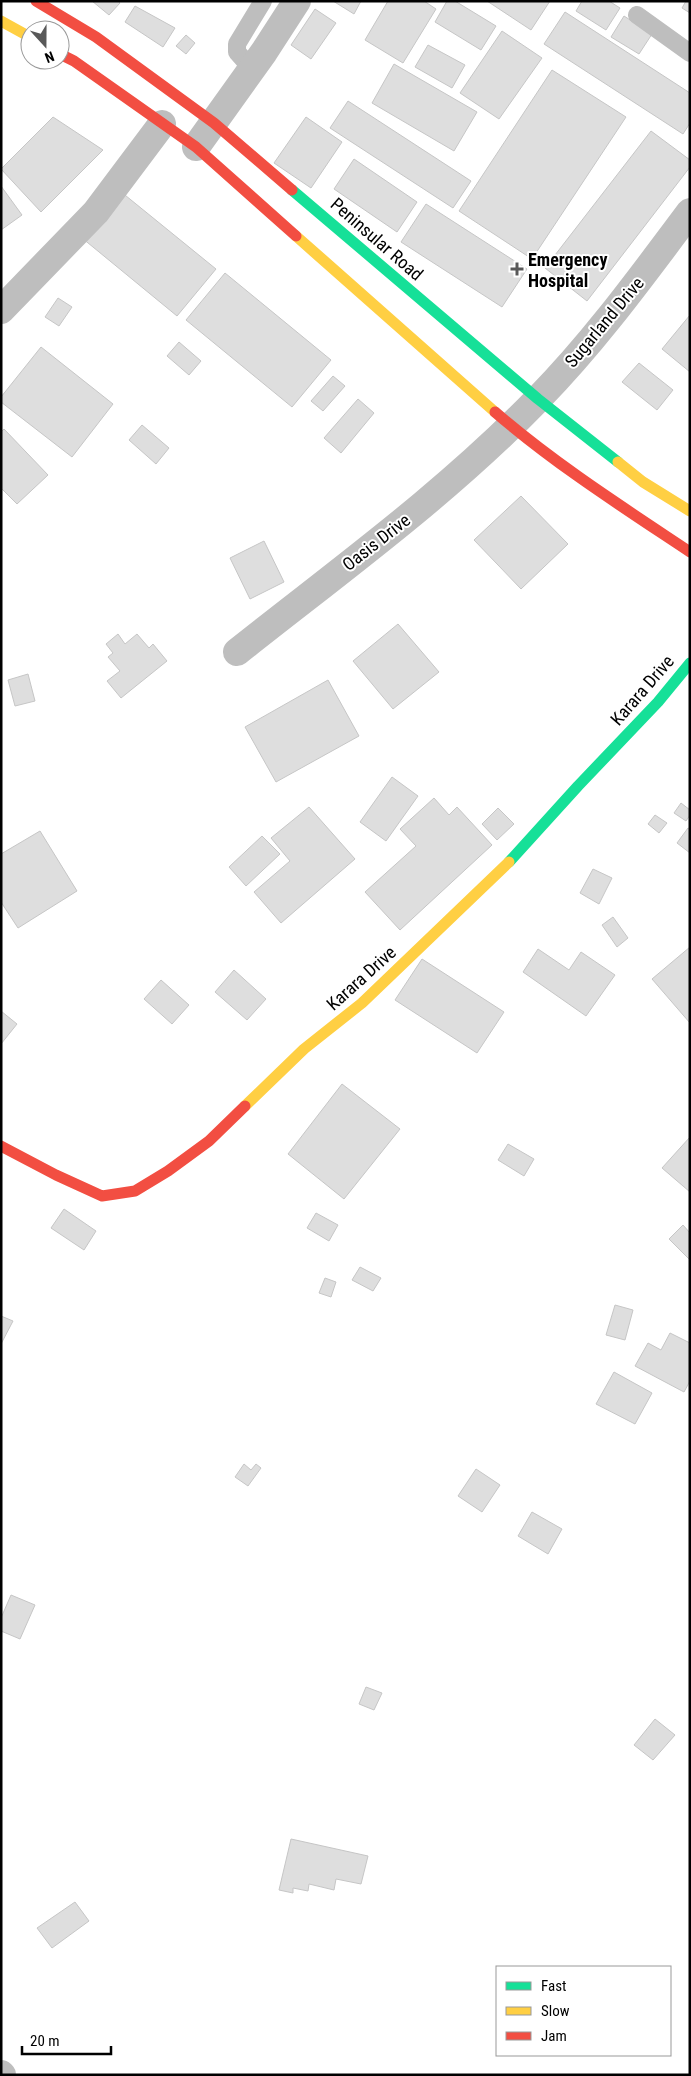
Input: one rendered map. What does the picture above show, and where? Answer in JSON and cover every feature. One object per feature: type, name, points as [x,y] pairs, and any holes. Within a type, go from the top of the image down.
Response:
[{"type":"main road","name":"Peninsular Road","points":[[36,1],[96,37],[214,123],[538,399],[643,482],[690,511]]},
{"type":"main road","points":[[1,21],[20,31]]},
{"type":"main road","points":[[70,59],[196,147],[510,425],[605,495],[690,552]]},
{"type":"main road","name":"Karara Drive","points":[[1,1146],[56,1175],[102,1196],[135,1191],[168,1171],[209,1141],[304,1049],[362,1003],[517,855],[578,786],[658,702],[690,662]]},
{"type":"street","points":[[196,147],[252,69],[296,1]]},
{"type":"street","points":[[1,310],[96,212],[162,124]]},
{"type":"street","name":"Sugarland Drive","points":[[510,425],[538,399],[628,296],[690,212]]},
{"type":"street","name":"Oasis Drive","points":[[236,652],[393,530],[462,471],[510,425]]},
{"type":"lane","points":[[252,69],[237,52],[238,44],[263,1]]},
{"type":"lane","points":[[637,15],[690,53]]},
{"type":"building","points":[[92,1],[118,1],[120,3],[109,15]]},
{"type":"building","points":[[333,1],[361,1],[354,14]]},
{"type":"building","points":[[388,1],[424,1],[436,9],[403,63],[365,40]]},
{"type":"building","points":[[447,1],[455,1],[496,26],[481,50],[435,22]]},
{"type":"building","points":[[487,1],[550,1],[531,30]]},
{"type":"building","points":[[582,1],[609,1],[620,8],[606,30],[576,11]]},
{"type":"building","points":[[686,1],[690,1],[690,13],[682,8]]},
{"type":"building","points":[[135,6],[175,28],[163,47],[125,22]]},
{"type":"building","points":[[315,9],[336,23],[311,59],[291,45]]},
{"type":"building","points":[[565,12],[690,93],[690,123],[683,134],[544,44]]},
{"type":"building","points":[[624,16],[652,34],[639,54],[611,37]]},
{"type":"building","points":[[502,31],[542,58],[499,119],[460,93]]},
{"type":"building","points":[[186,35],[195,43],[186,54],[176,46]]},
{"type":"building","points":[[428,45],[465,65],[452,88],[415,67]]},
{"type":"building","points":[[394,64],[477,112],[454,151],[372,103]]},
{"type":"building","points":[[552,70],[626,117],[532,259],[459,211]]},
{"type":"building","points":[[348,101],[471,181],[453,208],[330,128]]},
{"type":"building","points":[[53,117],[103,150],[41,212],[1,169]]},
{"type":"building","points":[[306,117],[342,142],[311,188],[274,163]]},
{"type":"building","points":[[651,131],[690,160],[690,167],[587,301],[545,268]]},
{"type":"building","points":[[354,159],[417,202],[397,232],[334,189]]},
{"type":"building","points":[[1,186],[22,215],[1,230]]},
{"type":"building","points":[[120,191],[216,269],[177,316],[82,238]]},
{"type":"building","points":[[426,204],[527,269],[502,307],[401,242]]},
{"type":"building","points":[[225,273],[331,360],[292,407],[186,320]]},
{"type":"building","points":[[58,298],[72,307],[59,326],[45,317]]},
{"type":"building","points":[[690,315],[690,372],[662,349]]},
{"type":"building","points":[[179,342],[201,361],[189,375],[167,356]]},
{"type":"building","points":[[41,347],[113,404],[72,457],[1,402],[1,397]]},
{"type":"building","points":[[639,363],[673,390],[657,410],[622,382]]},
{"type":"building","points":[[333,376],[345,386],[323,411],[311,401]]},
{"type":"building","points":[[358,399],[374,413],[341,453],[324,438]]},
{"type":"building","points":[[142,425],[169,448],[156,464],[129,440]]},
{"type":"building","points":[[4,429],[48,475],[17,504],[1,488],[1,432]]},
{"type":"building","points":[[521,496],[568,544],[521,589],[474,540]]},
{"type":"building","points":[[264,541],[284,582],[250,599],[230,558]]},
{"type":"building","points":[[398,624],[439,672],[393,709],[353,661]]},
{"type":"building","points":[[118,634],[125,644],[137,634],[149,648],[153,644],[167,661],[121,698],[107,681],[120,671],[108,657],[113,653],[106,644]]},
{"type":"building","points":[[28,674],[35,701],[15,706],[8,680]]},
{"type":"building","points":[[328,680],[359,736],[276,782],[245,727]]},
{"type":"building","points":[[392,777],[418,796],[386,841],[360,822]]},
{"type":"building","points":[[434,798],[449,815],[457,807],[492,845],[400,930],[365,892],[416,846],[400,829]]},
{"type":"building","points":[[681,803],[690,810],[690,815],[686,821],[674,813]]},
{"type":"building","points":[[309,807],[355,859],[281,923],[254,892],[290,861],[271,838]]},
{"type":"building","points":[[498,808],[514,824],[497,840],[482,824]]},
{"type":"building","points":[[655,815],[667,823],[659,833],[648,824]]},
{"type":"building","points":[[688,828],[690,829],[690,853],[677,843]]},
{"type":"building","points":[[40,831],[77,891],[18,928],[1,902],[1,854]]},
{"type":"building","points":[[262,836],[280,854],[246,886],[229,867]]},
{"type":"building","points":[[593,869],[612,878],[599,904],[580,893]]},
{"type":"building","points":[[613,917],[628,938],[617,947],[602,925]]},
{"type":"building","points":[[690,947],[690,1023],[652,979]]},
{"type":"building","points":[[538,949],[569,970],[581,952],[615,975],[586,1016],[523,972]]},
{"type":"building","points":[[422,959],[504,1012],[477,1053],[395,1000]]},
{"type":"building","points":[[234,970],[266,999],[247,1020],[215,992]]},
{"type":"building","points":[[161,980],[189,1005],[172,1024],[144,999]]},
{"type":"building","points":[[1,1011],[17,1024],[1,1044]]},
{"type":"building","points":[[342,1084],[400,1129],[344,1199],[288,1154]]},
{"type":"building","points":[[690,1137],[690,1192],[662,1168]]},
{"type":"building","points":[[508,1144],[534,1159],[524,1176],[498,1160]]},
{"type":"building","points":[[64,1209],[96,1231],[84,1250],[51,1228]]},
{"type":"building","points":[[316,1213],[338,1225],[329,1241],[307,1228]]},
{"type":"building","points":[[683,1225],[690,1233],[690,1260],[669,1239]]},
{"type":"building","points":[[360,1267],[381,1278],[373,1291],[352,1280]]},
{"type":"building","points":[[325,1278],[336,1282],[331,1297],[319,1293]]},
{"type":"building","points":[[615,1305],[633,1310],[625,1340],[606,1335]]},
{"type":"building","points":[[1,1316],[13,1321],[1,1344]]},
{"type":"building","points":[[670,1333],[690,1343],[690,1381],[684,1392],[635,1366],[648,1343],[661,1350]]},
{"type":"building","points":[[614,1372],[652,1393],[635,1424],[596,1404]]},
{"type":"building","points":[[244,1464],[251,1470],[256,1464],[261,1468],[248,1486],[235,1477]]},
{"type":"building","points":[[476,1469],[500,1485],[482,1512],[458,1496]]},
{"type":"building","points":[[532,1512],[562,1529],[548,1554],[518,1536]]},
{"type":"building","points":[[11,1595],[35,1605],[20,1639],[1,1631],[1,1618]]},
{"type":"building","points":[[366,1687],[382,1693],[374,1710],[359,1704]]},
{"type":"building","points":[[655,1719],[675,1735],[653,1760],[634,1745]]},
{"type":"building","points":[[291,1839],[368,1856],[361,1884],[336,1879],[334,1890],[309,1884],[308,1891],[293,1888],[293,1893],[279,1890]]},
{"type":"building","points":[[75,1902],[89,1921],[52,1948],[37,1928]]},
{"type":"traffic: fast","points":[[292,190],[538,399],[618,462]]},
{"type":"traffic: fast","points":[[509,862],[658,702],[690,663]]},
{"type":"traffic: slow","points":[[1,21],[20,31]]},
{"type":"traffic: slow","points":[[296,236],[495,412]]},
{"type":"traffic: slow","points":[[618,462],[643,482],[690,511]]},
{"type":"traffic: slow","points":[[245,1106],[304,1049],[362,1003],[509,862]]},
{"type":"traffic: jam","points":[[36,1],[96,37],[214,123],[292,190]]},
{"type":"traffic: jam","points":[[70,59],[196,147],[296,236]]},
{"type":"traffic: jam","points":[[495,412],[566,468],[690,552]]},
{"type":"traffic: jam","points":[[1,1146],[56,1175],[102,1196],[135,1191],[168,1171],[209,1141],[245,1106]]},
{"type":"place","name":"Emergency Hospital","points":[[517,269]]}]
